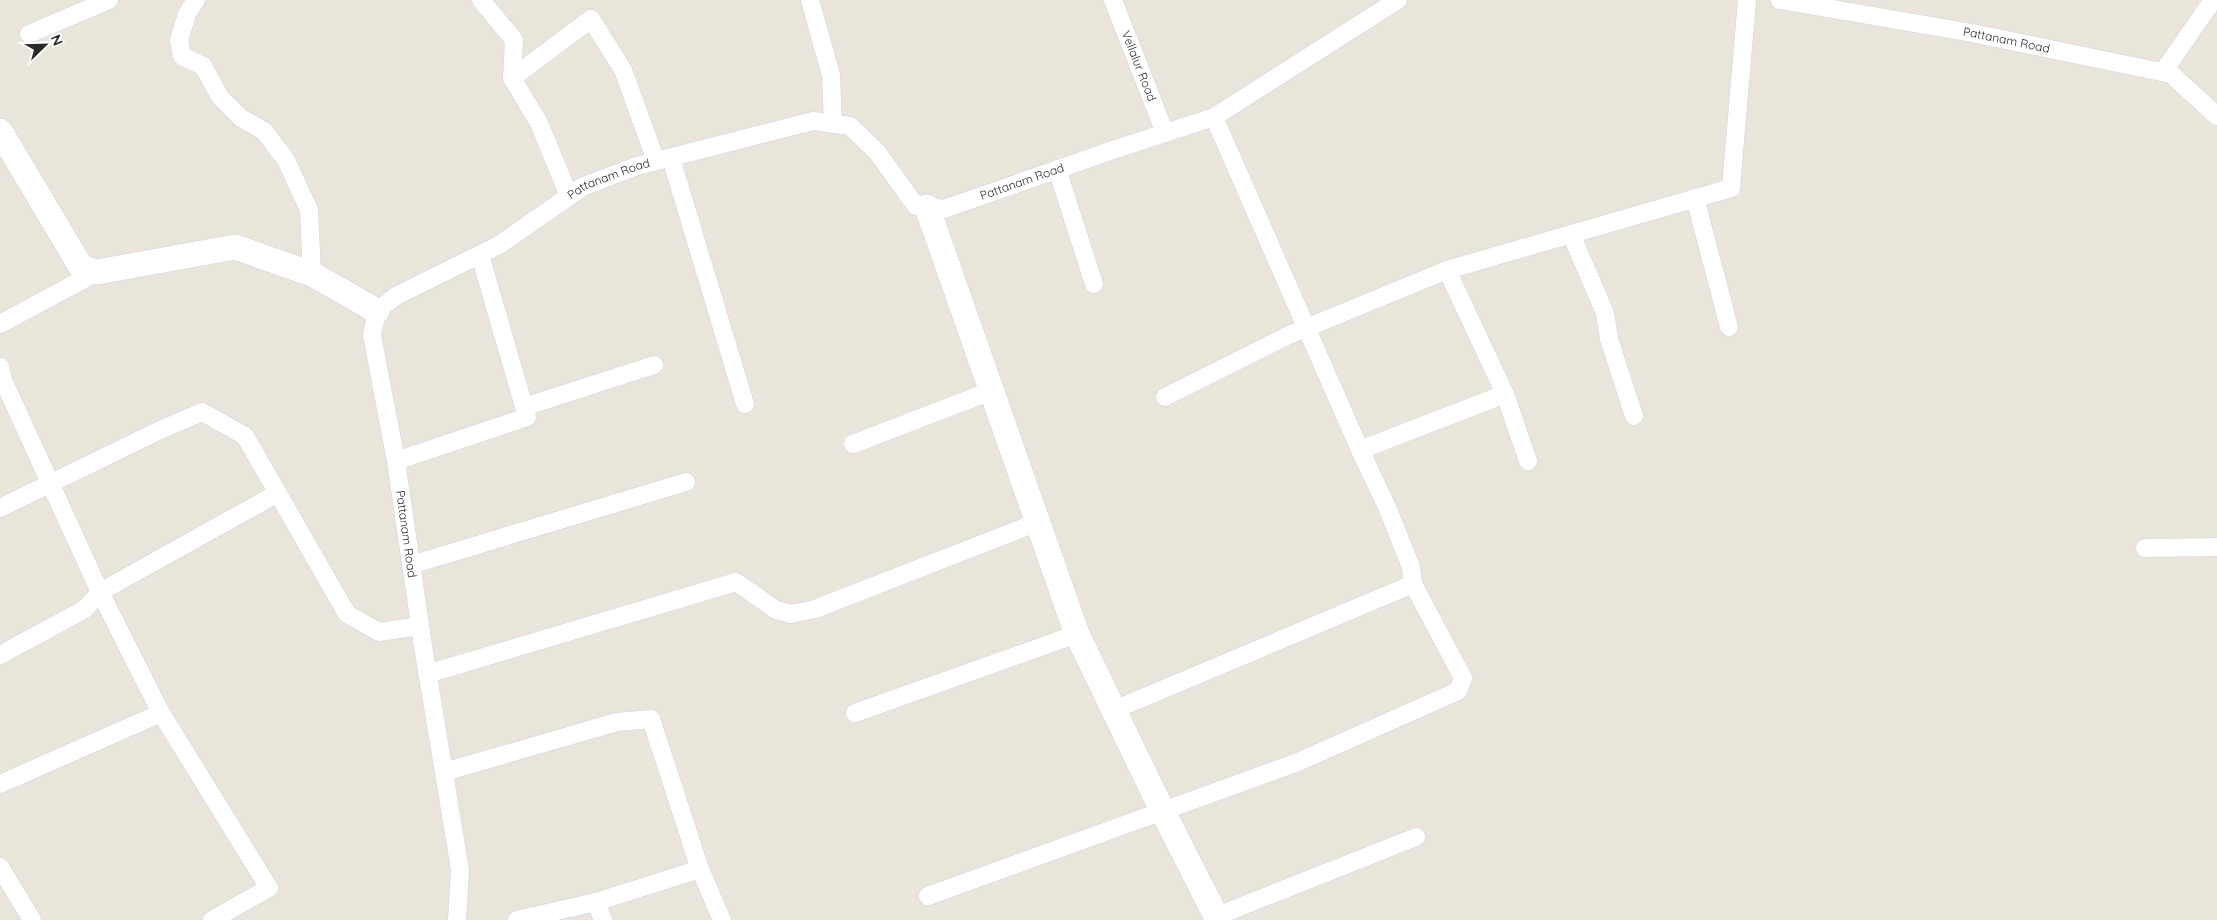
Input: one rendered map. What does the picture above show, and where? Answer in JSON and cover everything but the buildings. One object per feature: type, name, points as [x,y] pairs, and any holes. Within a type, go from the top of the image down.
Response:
[{"type":"street","points":[[29,34],[109,0]]},
{"type":"street","points":[[196,0],[187,14],[179,40],[182,56],[203,66],[220,97],[240,118],[264,131],[286,160],[309,210],[312,274]]},
{"type":"street","points":[[481,0],[514,40],[512,78],[539,123],[569,196]]},
{"type":"street","name":"Vellalur Road","points":[[1113,0],[1165,133]]},
{"type":"street","name":"Pattanam Road","points":[[457,920],[460,870],[427,674],[396,461],[372,335],[377,311],[396,296],[499,245],[584,186],[663,160],[813,121],[850,126],[877,152],[916,206],[944,209],[1214,117],[1398,0]]},
{"type":"street","points":[[1166,396],[1308,328],[1447,270],[1731,188],[1747,0]]},
{"type":"street","name":"Pattanam Road","points":[[1780,0],[1972,32],[2171,74],[2217,116]]},
{"type":"street","points":[[2163,72],[2213,0]]},
{"type":"street","points":[[816,2],[831,75],[833,124]]},
{"type":"street","points":[[512,78],[591,19],[623,70],[663,160],[746,404]]},
{"type":"street","points":[[928,896],[1298,762],[1458,691],[1463,678],[1413,584],[1411,567],[1387,507],[1360,450],[1214,117]]},
{"type":"street","points":[[0,131],[81,267],[97,272]]},
{"type":"street","points":[[1057,169],[1094,284]]},
{"type":"street","points":[[1695,198],[1729,327]]},
{"type":"street","points":[[927,207],[1078,634],[1163,812],[1218,918],[1416,837]]},
{"type":"street","points":[[1571,234],[1605,313],[1609,339],[1634,416]]},
{"type":"street","points":[[0,324],[97,272],[235,247],[312,274],[377,311]]},
{"type":"street","points":[[396,461],[527,417],[480,254]]},
{"type":"street","points":[[1447,270],[1505,394],[1528,461]]},
{"type":"street","points":[[524,407],[654,365]]},
{"type":"street","points":[[1,376],[100,592],[161,713],[269,888],[212,920]]},
{"type":"street","points":[[853,444],[991,391]]},
{"type":"street","points":[[1360,450],[1505,394]]},
{"type":"street","points":[[0,508],[158,431],[202,412],[244,436],[347,614],[380,632],[420,626]]},
{"type":"street","points":[[411,565],[686,482]]},
{"type":"street","points":[[0,655],[85,609],[100,592],[278,493]]},
{"type":"street","points":[[427,674],[736,582],[776,610],[791,614],[815,609],[1038,522]]},
{"type":"street","points":[[2146,548],[2217,547]]},
{"type":"street","points":[[1114,710],[1413,584]]},
{"type":"street","points":[[854,713],[1078,634]]},
{"type":"street","points":[[0,784],[161,713]]},
{"type":"street","points":[[444,772],[617,722],[651,719],[700,869],[722,920]]},
{"type":"street","points":[[0,867],[32,920]]},
{"type":"street","points":[[517,920],[596,902],[700,869]]},
{"type":"street","points":[[596,902],[603,920]]}]
